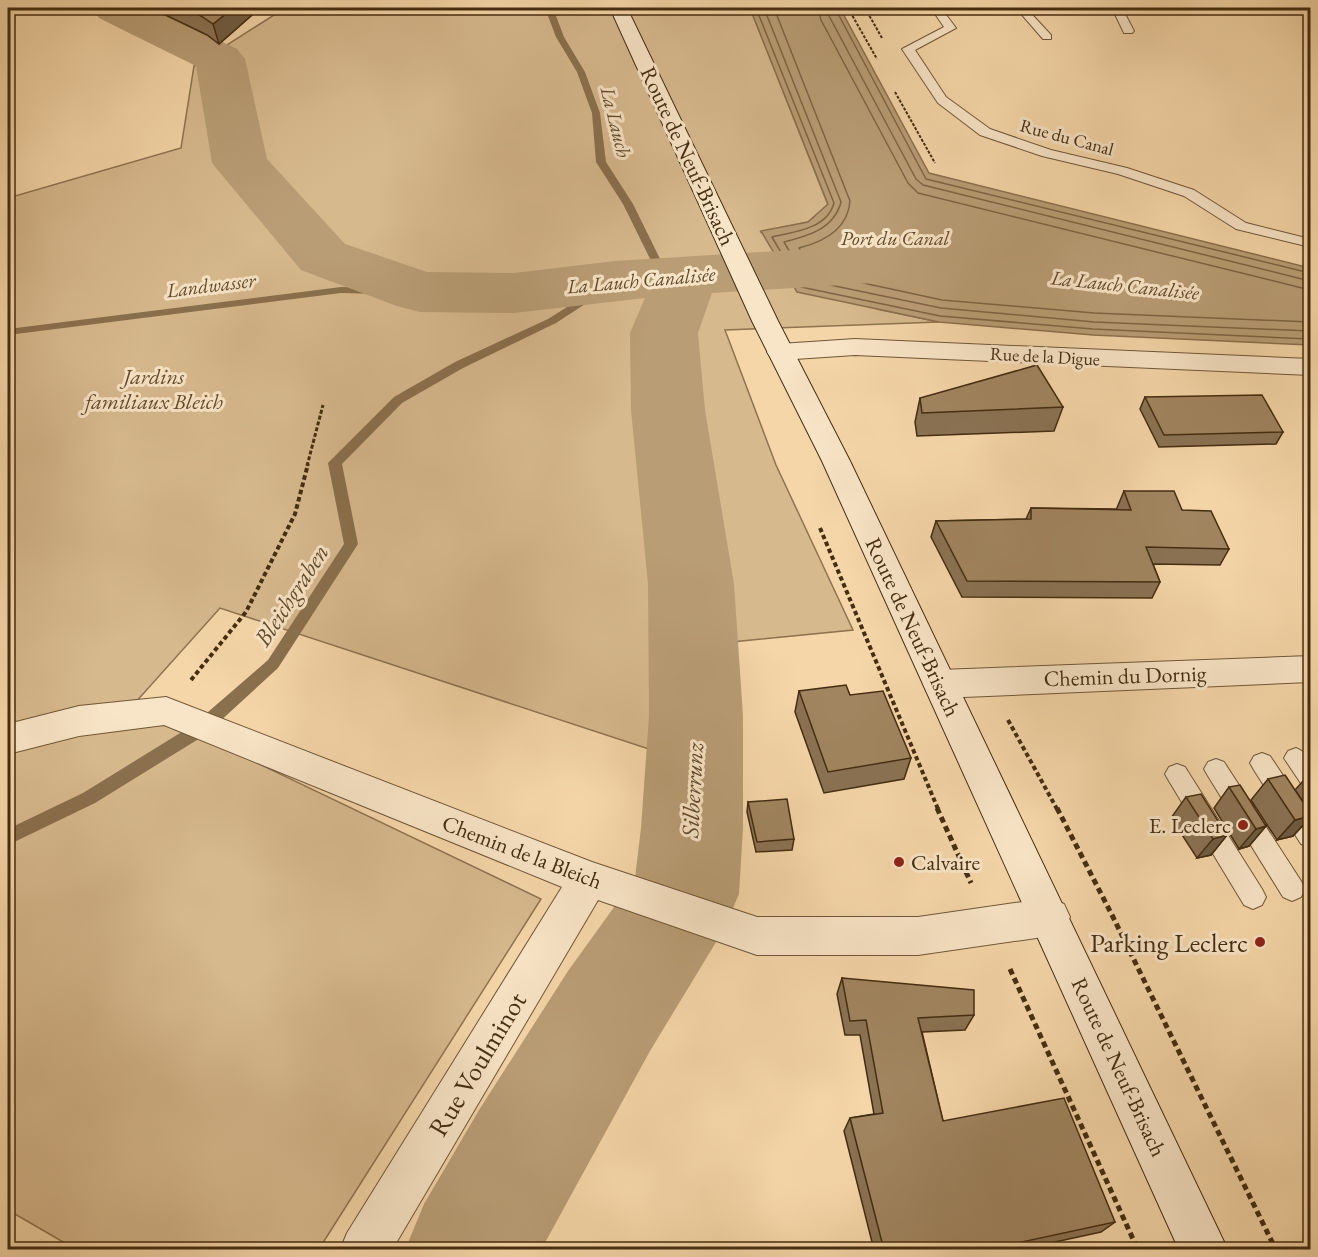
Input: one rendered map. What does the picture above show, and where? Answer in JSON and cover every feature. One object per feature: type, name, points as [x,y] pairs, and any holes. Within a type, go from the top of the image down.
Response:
[{"type":"street","name":"Route de Neuf-Brisach","points":[[618,8],[765,321],[836,461],[1204,1250]]},
{"type":"street","name":"Rue de la Digue","points":[[780,352],[855,347],[1311,367]]},
{"type":"street","name":"Chemin du Dornig","points":[[940,684],[1311,669]]},
{"type":"street","name":"Chemin de la Bleich","points":[[8,739],[79,721],[193,722],[589,879],[757,936],[918,936],[1050,917]]},
{"type":"street","name":"Rue Voulminot","points":[[364,1250],[589,879]]},
{"type":"lane","name":"Rue du Canal","points":[[936,8],[950,28],[908,49],[942,100],[986,132],[1047,153],[1122,171],[1189,193],[1241,226],[1311,243]]},
{"type":"lane","points":[[1021,8],[1047,38]]},
{"type":"lane","points":[[1117,8],[1128,31]]},
{"type":"lane","points":[[1296,758],[1311,778]]},
{"type":"lane","points":[[1262,763],[1311,836]]},
{"type":"lane","points":[[1216,769],[1292,889]]},
{"type":"lane","points":[[1177,774],[1253,897]]},
{"type":"path","points":[[193,722],[295,514],[323,405]]},
{"type":"path","points":[[819,527],[919,768],[1138,1250]]},
{"type":"path","points":[[985,682],[1059,807],[1276,1250]]},
{"type":"green space","name":"Jardins familiaux Bleich","points":[[285,8],[750,8],[828,205],[808,222],[761,232],[877,309],[939,322],[725,330],[776,465],[853,630],[672,648],[658,752],[220,608],[134,704],[541,899],[319,1249],[75,1249],[8,1210],[8,198],[181,148],[194,66]]},
{"type":"water","name":"Port du Canal","points":[[750,8],[840,8],[929,173],[1310,268],[1310,345],[1093,335],[939,322],[797,292],[761,231],[808,222],[828,204]]},
{"type":"building","points":[[184,8],[233,8],[213,24]]},
{"type":"building","points":[[1037,365],[1063,407],[922,413],[920,398]]},
{"type":"building","points":[[1262,395],[1283,432],[1164,435],[1145,397]]},
{"type":"building","points":[[1124,491],[1174,491],[1182,510],[1211,511],[1229,549],[1146,547],[1160,582],[967,581],[936,521],[1031,519],[1031,508],[1131,510]]},
{"type":"building","points":[[846,685],[850,695],[883,691],[911,758],[828,772],[799,691]]},
{"type":"building","points":[[1285,775],[1311,816],[1295,820],[1268,779]]},
{"type":"building","points":[[1240,785],[1266,826],[1256,829],[1229,787]]},
{"type":"building","points":[[1201,794],[1227,835],[1213,839],[1186,797]]},
{"type":"building","points":[[787,799],[794,839],[757,842],[748,802]]},
{"type":"building","points":[[842,978],[974,990],[974,1015],[918,1018],[943,1121],[1064,1098],[1115,1222],[984,1250],[884,1250],[850,1118],[883,1113],[866,1020],[850,1021]]},
{"type":"waterway","name":"La Lauch Canalisée","points":[[115,8],[220,59],[240,163],[323,257],[420,292],[514,293],[615,280],[686,276]]},
{"type":"waterway","name":"La Lauch","points":[[549,8],[560,37],[581,72],[596,113],[601,162],[628,204],[664,277]]},
{"type":"waterway","name":"La Lauch Canalisée","points":[[686,276],[906,262]]},
{"type":"waterway","name":"Silberrunz","points":[[470,1250],[523,1154],[609,1011],[686,894],[692,828],[696,716],[691,584],[668,410],[664,333],[686,276]]},
{"type":"waterway","name":"Bleichgraben","points":[[8,837],[89,798],[199,730],[273,664],[351,544],[335,463],[398,400],[459,365],[552,321],[615,280]]},
{"type":"waterway","name":"Landwasser","points":[[8,332],[341,290],[420,292]]},
{"type":"place","name":"E. Leclerc","points":[[1243,825]]},
{"type":"place","name":"Calvaire","points":[[899,862]]},
{"type":"place","name":"Parking Leclerc","points":[[1260,942]]}]
